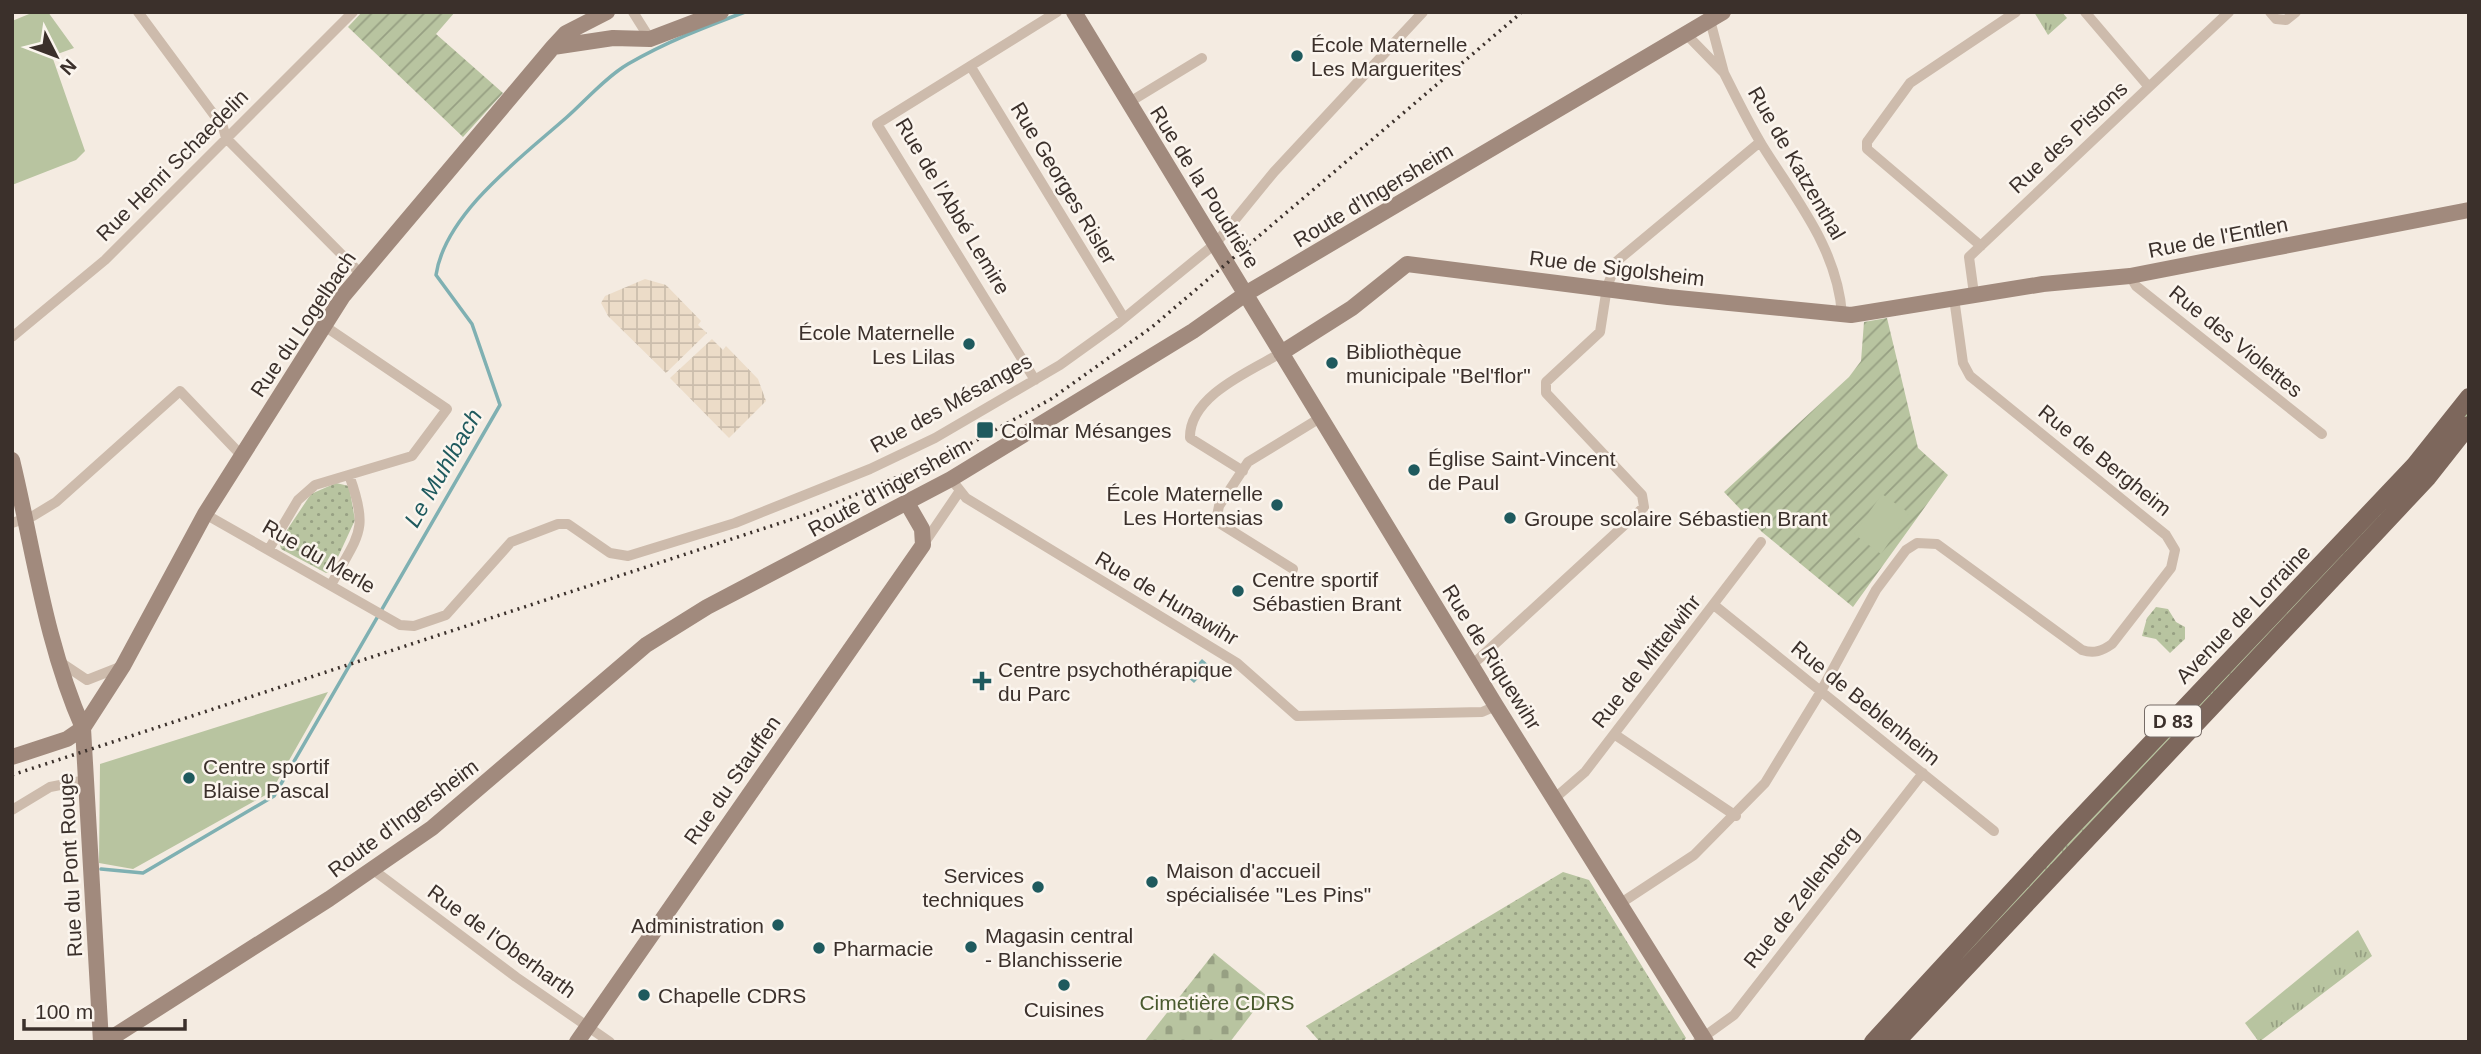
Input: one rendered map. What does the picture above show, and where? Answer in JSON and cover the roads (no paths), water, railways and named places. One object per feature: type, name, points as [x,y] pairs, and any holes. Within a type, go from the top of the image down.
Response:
[{"type":"main road","name":"Avenue de Lorraine","points":[[1873,1042],[2063,836],[2397,484],[2469,397]]},
{"type":"main road","name":"Avenue de Lorraine","points":[[1896,1042],[2428,477],[2469,425]]},
{"type":"street","points":[[138,12],[223,127],[226,138],[360,272]]},
{"type":"street","name":"Rue Henri Schaedelin","points":[[12,337],[105,260],[353,12]]},
{"type":"street","name":"Rue du Logelbach","points":[[83,728],[123,666],[205,514],[323,325],[360,272],[566,33],[607,12]]},
{"type":"street","points":[[633,12],[650,39]]},
{"type":"street","points":[[553,47],[613,38],[650,39],[720,12]]},
{"type":"street","name":"Rue de l'Abbé Lemire","points":[[1035,380],[877,124],[1057,12]]},
{"type":"street","name":"Rue de la Poudrière","points":[[1074,12],[1247,293]]},
{"type":"street","name":"Rue des Mésanges","points":[[414,626],[452,611],[500,552],[516,540],[568,524],[615,555],[636,555],[786,504],[870,469],[934,438],[1035,380],[1124,318],[1216,243],[1290,154],[1423,12]]},
{"type":"street","points":[[1981,246],[1867,149],[1867,142],[1910,83],[2016,12]]},
{"type":"street","points":[[2149,88],[2229,12]]},
{"type":"street","points":[[2270,12],[2276,19],[2286,20],[2296,12]]},
{"type":"street","name":"Rue des Pistons","points":[[1974,294],[1969,257],[2149,88],[2088,13]]},
{"type":"street","name":"Route d'Ingersheim","points":[[103,1042],[372,869],[468,799],[646,645],[707,607],[907,503],[955,485],[1247,293],[1717,16]]},
{"type":"street","name":"Rue de Katzenthal","points":[[1717,16],[1724,73]]},
{"type":"street","name":"Rue de Katzenthal","points":[[1686,34],[1724,73],[1760,142],[1822,239],[1840,288],[1842,314]]},
{"type":"street","name":"Rue de la Poudrière","points":[[1128,103],[1202,58]]},
{"type":"street","name":"Rue Georges Risler","points":[[971,67],[1124,318]]},
{"type":"street","points":[[1472,665],[1644,507],[1642,495],[1545,388],[1550,377],[1600,332],[1607,287],[1617,261],[1760,142]]},
{"type":"street","name":"Rue de l'Entlen","points":[[1974,294],[2130,276],[2469,210]]},
{"type":"street","name":"Rue de Sigolsheim","points":[[1282,353],[1352,308],[1407,264],[1607,287],[1668,297],[1842,314],[1974,294]]},
{"type":"street","name":"Rue des Violettes","points":[[2130,276],[2136,286],[2322,434]]},
{"type":"street","name":"Rue de Riquewihr","points":[[1247,293],[1320,418],[1496,706],[1621,903],[1702,1040]]},
{"type":"street","name":"Rue de Bergheim","points":[[1820,693],[1849,635],[1876,590],[1906,550],[1917,543],[1937,544],[2082,650],[2089,652],[2104,650],[2112,644],[2174,561],[2172,541],[2166,535],[1970,376],[1963,363],[1954,298]]},
{"type":"street","points":[[270,550],[298,500],[315,485],[412,456],[447,409],[323,325]]},
{"type":"street","points":[[1243,471],[1190,438],[1190,425],[1201,407],[1222,389],[1282,353]]},
{"type":"street","points":[[19,521],[56,502],[180,391],[241,455]]},
{"type":"street","points":[[1293,569],[1216,521],[1219,506],[1248,462],[1320,418]]},
{"type":"street","points":[[12,460],[19,521],[64,687],[83,728],[66,739],[12,757]]},
{"type":"street","points":[[331,585],[356,539],[362,521],[349,475]]},
{"type":"street","name":"Rue du Stauffen","points":[[577,1042],[923,545],[955,485]]},
{"type":"street","name":"Rue de Hunawihr","points":[[955,485],[1237,663],[1297,716],[1482,712],[1496,706]]},
{"type":"street","points":[[907,503],[922,529],[923,545]]},
{"type":"street","name":"Rue du Merle","points":[[205,514],[400,625],[414,626]]},
{"type":"street","name":"Rue de Mittelwihr","points":[[1555,798],[1585,772],[1761,542]]},
{"type":"street","name":"Rue de Beblenheim","points":[[1714,605],[1994,831]]},
{"type":"street","points":[[56,658],[87,680],[123,666]]},
{"type":"street","points":[[1621,903],[1694,855],[1736,816],[1765,783],[1820,693]]},
{"type":"street","name":"Rue du Pont Rouge","points":[[83,728],[103,1042]]},
{"type":"street","points":[[1614,734],[1736,816]]},
{"type":"street","name":"Rue de Zellenberg","points":[[1702,1040],[1734,1015],[1923,773]]},
{"type":"street","points":[[12,810],[50,787],[86,780]]},
{"type":"street","name":"Rue de l'Oberharth","points":[[372,869],[610,1042]]},
{"type":"water","points":[[1202,659],[1210,666],[1194,683],[1186,676]]},
{"type":"waterway","name":"Le Muhlbach","points":[[101,869],[143,873],[274,796],[500,405],[472,324],[436,275],[442,252],[470,208],[488,187],[620,69],[671,42],[745,12]]},
{"type":"railway","points":[[12,775],[814,512],[948,456],[1051,399],[1152,327],[1522,12]]},
{"type":"place","name":"École Maternelle Les Marguerites","points":[[1297,56]]},
{"type":"place","name":"École Maternelle Les Lilas","points":[[969,344]]},
{"type":"place","name":"Bibliothèque municipale \"Bel'flor\"","points":[[1332,363]]},
{"type":"place","name":"Colmar Mésanges","points":[[985,430]]},
{"type":"place","name":"Église Saint-Vincent de Paul","points":[[1414,470]]},
{"type":"place","name":"École Maternelle Les Hortensias","points":[[1277,505]]},
{"type":"place","name":"Groupe scolaire Sébastien Brant","points":[[1510,518]]},
{"type":"place","name":"Centre sportif Sébastien Brant","points":[[1238,591]]},
{"type":"place","name":"Centre psychothérapique du Parc","points":[[982,681]]},
{"type":"place","name":"Centre sportif Blaise Pascal","points":[[189,778]]},
{"type":"place","name":"Maison d'accueil spécialisée \"Les Pins\"","points":[[1152,882]]},
{"type":"place","name":"Services techniques","points":[[1038,887]]},
{"type":"place","name":"Administration","points":[[778,925]]},
{"type":"place","name":"Magasin central - Blanchisserie","points":[[971,947]]},
{"type":"place","name":"Pharmacie","points":[[819,948]]},
{"type":"place","name":"Cuisines","points":[[1064,985]]},
{"type":"place","name":"Chapelle CDRS","points":[[644,995]]},
{"type":"park label","name":"Cimetière CDRS","points":[[1217,1002]]}]
